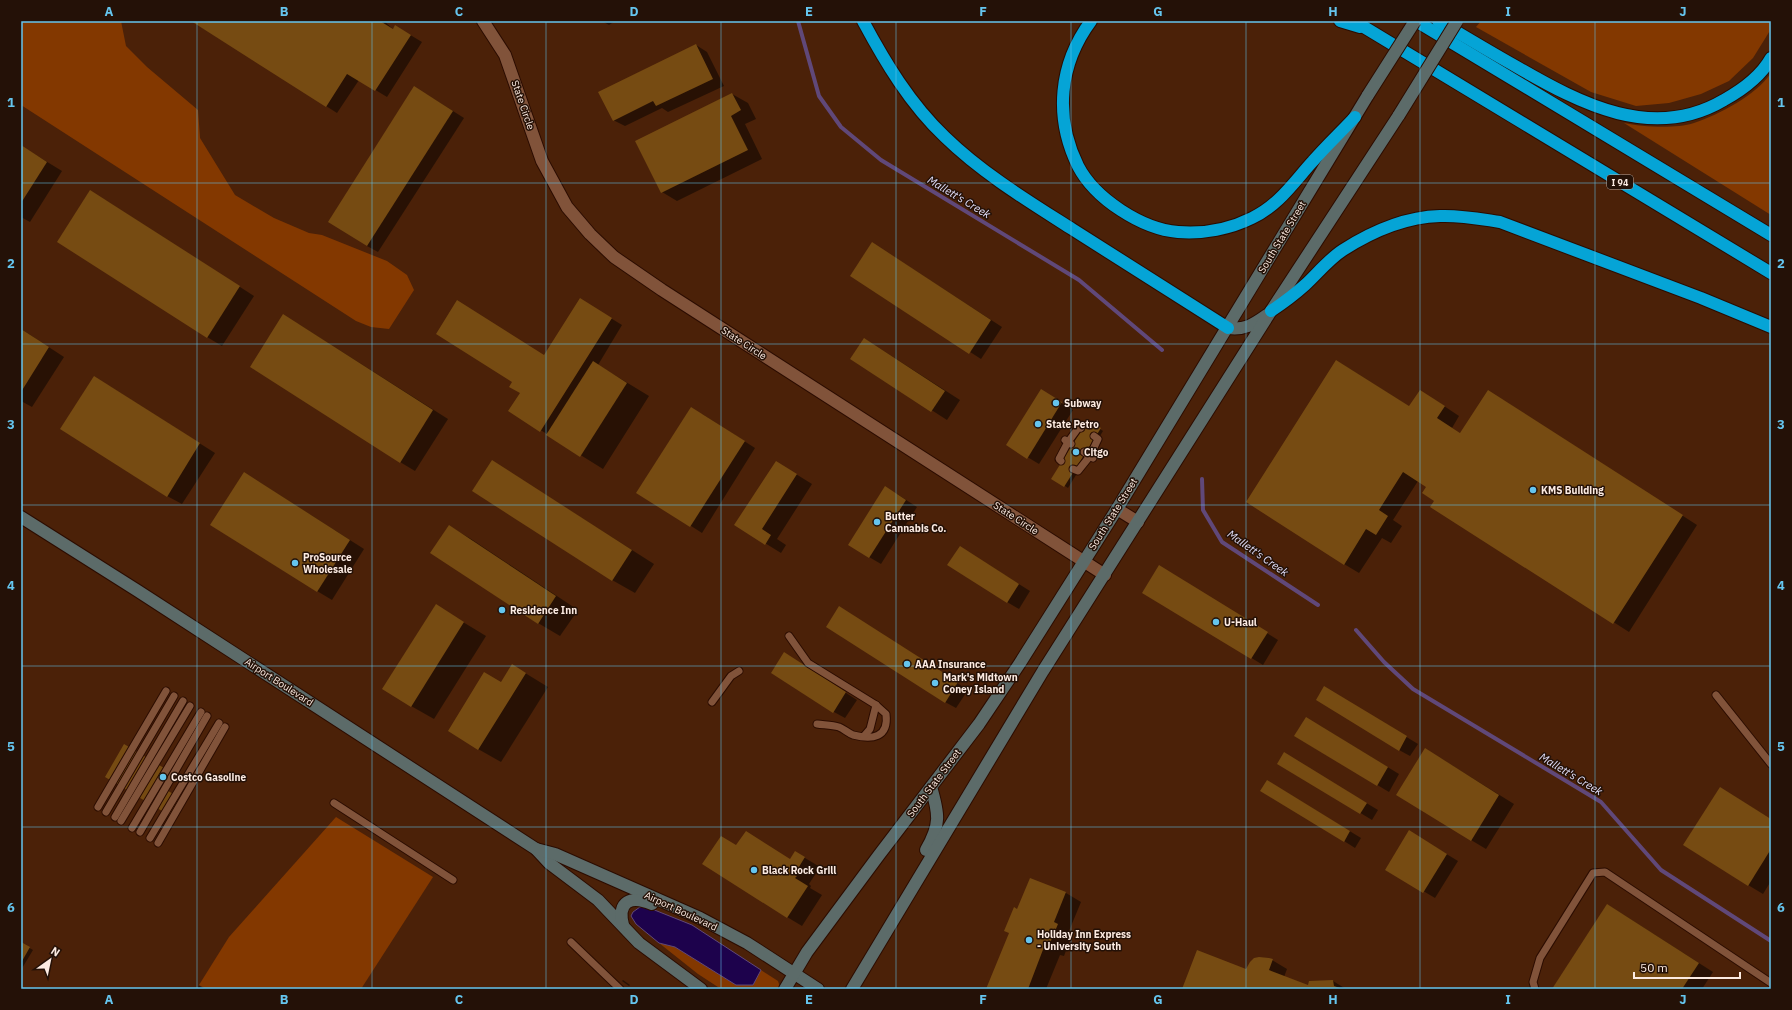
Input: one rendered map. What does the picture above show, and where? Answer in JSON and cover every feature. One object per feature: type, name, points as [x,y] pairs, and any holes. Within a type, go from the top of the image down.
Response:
[{"type":"highway","points":[[863,21],[882,56],[916,106],[944,137],[982,169],[1043,210],[1228,328]]},
{"type":"highway","points":[[1091,21],[1080,37],[1067,66],[1063,91],[1064,115],[1068,140],[1079,167],[1094,188],[1116,208],[1148,224],[1177,232],[1206,232],[1232,226],[1252,218],[1292,188],[1312,162],[1355,117]]},
{"type":"highway","points":[[1340,21],[1370,30]]},
{"type":"highway","name":"I 94","points":[[1354,21],[1771,273]]},
{"type":"highway","points":[[1415,21],[1771,235]]},
{"type":"highway","points":[[1438,21],[1548,85],[1596,107],[1612,112],[1648,118],[1670,118],[1695,113],[1714,106],[1735,94],[1753,80],[1771,58]]},
{"type":"highway","points":[[1271,311],[1303,287],[1342,251],[1383,229],[1413,220],[1439,216],[1472,217],[1500,222],[1701,298],[1771,327]]},
{"type":"main road","name":"South State Street","points":[[785,989],[812,946],[979,724],[1008,681],[1117,509],[1368,95],[1415,21]]},
{"type":"main road","points":[[852,989],[1043,671],[1271,311],[1399,115],[1458,21]]},
{"type":"main road","points":[[1228,328],[1240,330],[1256,323],[1271,311]]},
{"type":"main road","name":"Airport Boulevard","points":[[21,518],[138,591],[536,848],[555,854],[700,918],[747,943],[818,989]]},
{"type":"main road","points":[[880,942],[906,886],[932,840],[939,816],[931,787]]},
{"type":"main road","name":"Airport Boulevard","points":[[536,848],[549,863],[598,900],[639,943],[700,989]]},
{"type":"main road","points":[[623,925],[621,911],[625,904],[633,899],[642,900],[681,917],[700,918]]},
{"type":"street","name":"State Circle","points":[[483,21],[505,55],[542,161],[554,184],[568,207],[590,234],[614,257],[662,290],[1105,575]]},
{"type":"street","points":[[1117,509],[1138,522]]},
{"type":"lane","points":[[1061,461],[1059,459],[1068,442],[1079,427],[1081,428]]},
{"type":"lane","points":[[1073,469],[1078,471],[1089,455],[1098,439],[1094,436]]},
{"type":"lane","points":[[789,636],[808,663],[876,705],[886,714],[887,724],[883,732],[875,737],[851,734],[839,727],[817,724]]},
{"type":"lane","points":[[712,702],[731,676],[739,671]]},
{"type":"lane","points":[[98,807],[166,691]]},
{"type":"lane","points":[[1716,695],[1771,764]]},
{"type":"lane","points":[[106,812],[174,696]]},
{"type":"lane","points":[[183,701],[118,819],[190,706]]},
{"type":"lane","points":[[864,736],[870,729],[876,705]]},
{"type":"lane","points":[[132,828],[204,714],[140,832]]},
{"type":"lane","points":[[150,838],[222,725],[158,843]]},
{"type":"lane","points":[[334,803],[453,880]]},
{"type":"lane","points":[[1535,989],[1533,982],[1540,958],[1593,873],[1605,872],[1771,983]]},
{"type":"lane","points":[[571,942],[620,989]]},
{"type":"shaded area","points":[[21,21],[121,21],[126,46],[147,67],[198,110],[200,138],[235,195],[274,218],[309,233],[322,235],[387,261],[407,275],[414,290],[389,329],[371,327],[356,321],[21,105]]},
{"type":"shaded area","points":[[1481,21],[1771,21],[1771,29],[1753,58],[1729,81],[1701,94],[1669,103],[1636,106],[1591,92],[1476,27]]},
{"type":"shaded area","points":[[1771,73],[1771,215],[1624,123],[1659,127],[1694,123],[1715,115],[1746,97]]},
{"type":"shaded area","points":[[336,817],[433,877],[361,989],[206,989],[199,985],[229,937]]},
{"type":"shaded area","points":[[640,907],[647,907],[692,925],[761,970],[753,985],[736,985],[675,947],[659,943],[636,924],[631,916],[633,912]]},
{"type":"shaded area","points":[[659,943],[675,947],[736,985],[753,985],[761,970],[778,981],[780,987],[779,989],[721,989],[698,974]]},
{"type":"building","points":[[191,21],[380,21],[393,29],[395,25],[411,35],[375,91],[347,74],[326,107]]},
{"type":"building","points":[[696,44],[713,79],[656,106],[653,101],[613,121],[598,92]]},
{"type":"building","points":[[414,86],[453,111],[367,246],[328,222]]},
{"type":"building","points":[[732,93],[741,110],[731,116],[748,150],[661,193],[635,141]]},
{"type":"building","points":[[21,145],[47,162],[21,203]]},
{"type":"building","points":[[90,190],[240,286],[207,338],[57,242]]},
{"type":"building","points":[[872,242],[991,320],[969,354],[850,276]]},
{"type":"building","points":[[580,298],[612,318],[540,432],[508,411],[520,393],[509,387],[512,382],[436,334],[457,300],[544,355]]},
{"type":"building","points":[[283,314],[433,410],[400,463],[250,367]]},
{"type":"building","points":[[21,329],[49,347],[21,392]]},
{"type":"building","points":[[864,338],[945,391],[931,412],[850,359]]},
{"type":"building","name":"KMS Building","points":[[1336,360],[1409,406],[1420,390],[1445,406],[1437,418],[1460,433],[1488,390],[1683,515],[1613,624],[1430,507],[1434,501],[1422,493],[1426,487],[1403,472],[1379,510],[1388,516],[1376,535],[1366,529],[1344,565],[1246,502]]},
{"type":"building","points":[[593,361],[627,383],[580,457],[546,435]]},
{"type":"building","points":[[94,376],[200,443],[167,497],[60,429]]},
{"type":"building","points":[[1041,389],[1062,402],[1027,459],[1006,445]]},
{"type":"building","points":[[691,407],[745,441],[690,527],[636,493]]},
{"type":"building","points":[[1088,420],[1101,428],[1064,487],[1051,479]]},
{"type":"building","points":[[492,460],[632,550],[612,581],[472,491]]},
{"type":"building","points":[[776,461],[797,474],[762,529],[771,535],[765,545],[734,525]]},
{"type":"building","points":[[244,472],[350,540],[317,592],[210,525]]},
{"type":"building","name":"Butter Cannabis Co.","points":[[885,486],[906,500],[869,558],[848,545]]},
{"type":"building","points":[[449,525],[556,596],[538,624],[430,553]]},
{"type":"building","points":[[960,546],[1019,584],[1007,603],[947,565]]},
{"type":"building","points":[[1159,565],[1268,632],[1251,659],[1142,593]]},
{"type":"building","points":[[436,604],[464,622],[411,707],[382,689]]},
{"type":"building","points":[[839,606],[958,682],[945,703],[826,627]]},
{"type":"building","points":[[784,652],[846,692],[833,713],[771,673]]},
{"type":"building","points":[[512,664],[526,673],[478,750],[448,731],[484,672],[501,682]]},
{"type":"building","points":[[1324,686],[1407,736],[1399,751],[1316,700]]},
{"type":"building","points":[[1306,717],[1388,767],[1377,786],[1294,736]]},
{"type":"building","points":[[124,744],[174,774],[165,789],[183,800],[172,817],[105,777]]},
{"type":"building","points":[[1425,748],[1499,795],[1471,841],[1396,795]]},
{"type":"building","points":[[1284,752],[1367,803],[1360,814],[1277,764]]},
{"type":"building","points":[[1267,780],[1350,831],[1344,842],[1260,791]]},
{"type":"building","points":[[1720,787],[1771,819],[1771,849],[1748,886],[1683,845]]},
{"type":"building","points":[[1409,830],[1447,854],[1423,893],[1385,870]]},
{"type":"building","name":"Black Rock Grill","points":[[746,831],[790,859],[795,851],[805,857],[794,875],[797,876],[795,878],[808,886],[787,918],[702,864],[721,836],[736,845]]},
{"type":"building","name":"Holiday Inn Express - University South","points":[[1030,878],[1066,892],[1054,922],[1058,924],[1048,948],[1044,947],[1028,989],[986,989],[1009,933],[1004,931],[1014,907],[1017,909]]},
{"type":"building","points":[[1607,904],[1699,963],[1682,989],[1552,989]]},
{"type":"building","points":[[21,942],[30,947],[21,963]]},
{"type":"building","points":[[1197,950],[1246,969],[1254,958],[1259,957],[1273,959],[1269,970],[1308,985],[1309,981],[1333,980],[1334,986],[1343,989],[1182,989]]},
{"type":"waterway","name":"Mallett's Creek","points":[[798,21],[819,96],[841,127],[881,160],[1079,280],[1162,350]]},
{"type":"waterway","name":"Mallett's Creek","points":[[1202,479],[1203,510],[1222,542],[1318,605]]},
{"type":"waterway","name":"Mallett's Creek","points":[[1356,630],[1384,662],[1413,689],[1601,802],[1661,870],[1771,941]]},
{"type":"place","name":"Subway","points":[[1056,403]]},
{"type":"place","name":"State Petro","points":[[1038,424]]},
{"type":"place","name":"Citgo","points":[[1076,452]]},
{"type":"place","name":"KMS Building","points":[[1533,490]]},
{"type":"place","name":"Butter Cannabis Co.","points":[[877,522]]},
{"type":"place","name":"ProSource Wholesale","points":[[295,563]]},
{"type":"place","name":"Residence Inn","points":[[502,610]]},
{"type":"place","name":"U-Haul","points":[[1216,622]]},
{"type":"place","name":"AAA Insurance","points":[[907,664]]},
{"type":"place","name":"Mark's Midtown Coney Island","points":[[935,683]]},
{"type":"place","name":"Costco Gasoline","points":[[163,777]]},
{"type":"place","name":"Black Rock Grill","points":[[754,870]]},
{"type":"place","name":"Holiday Inn Express - University South","points":[[1029,940]]}]
